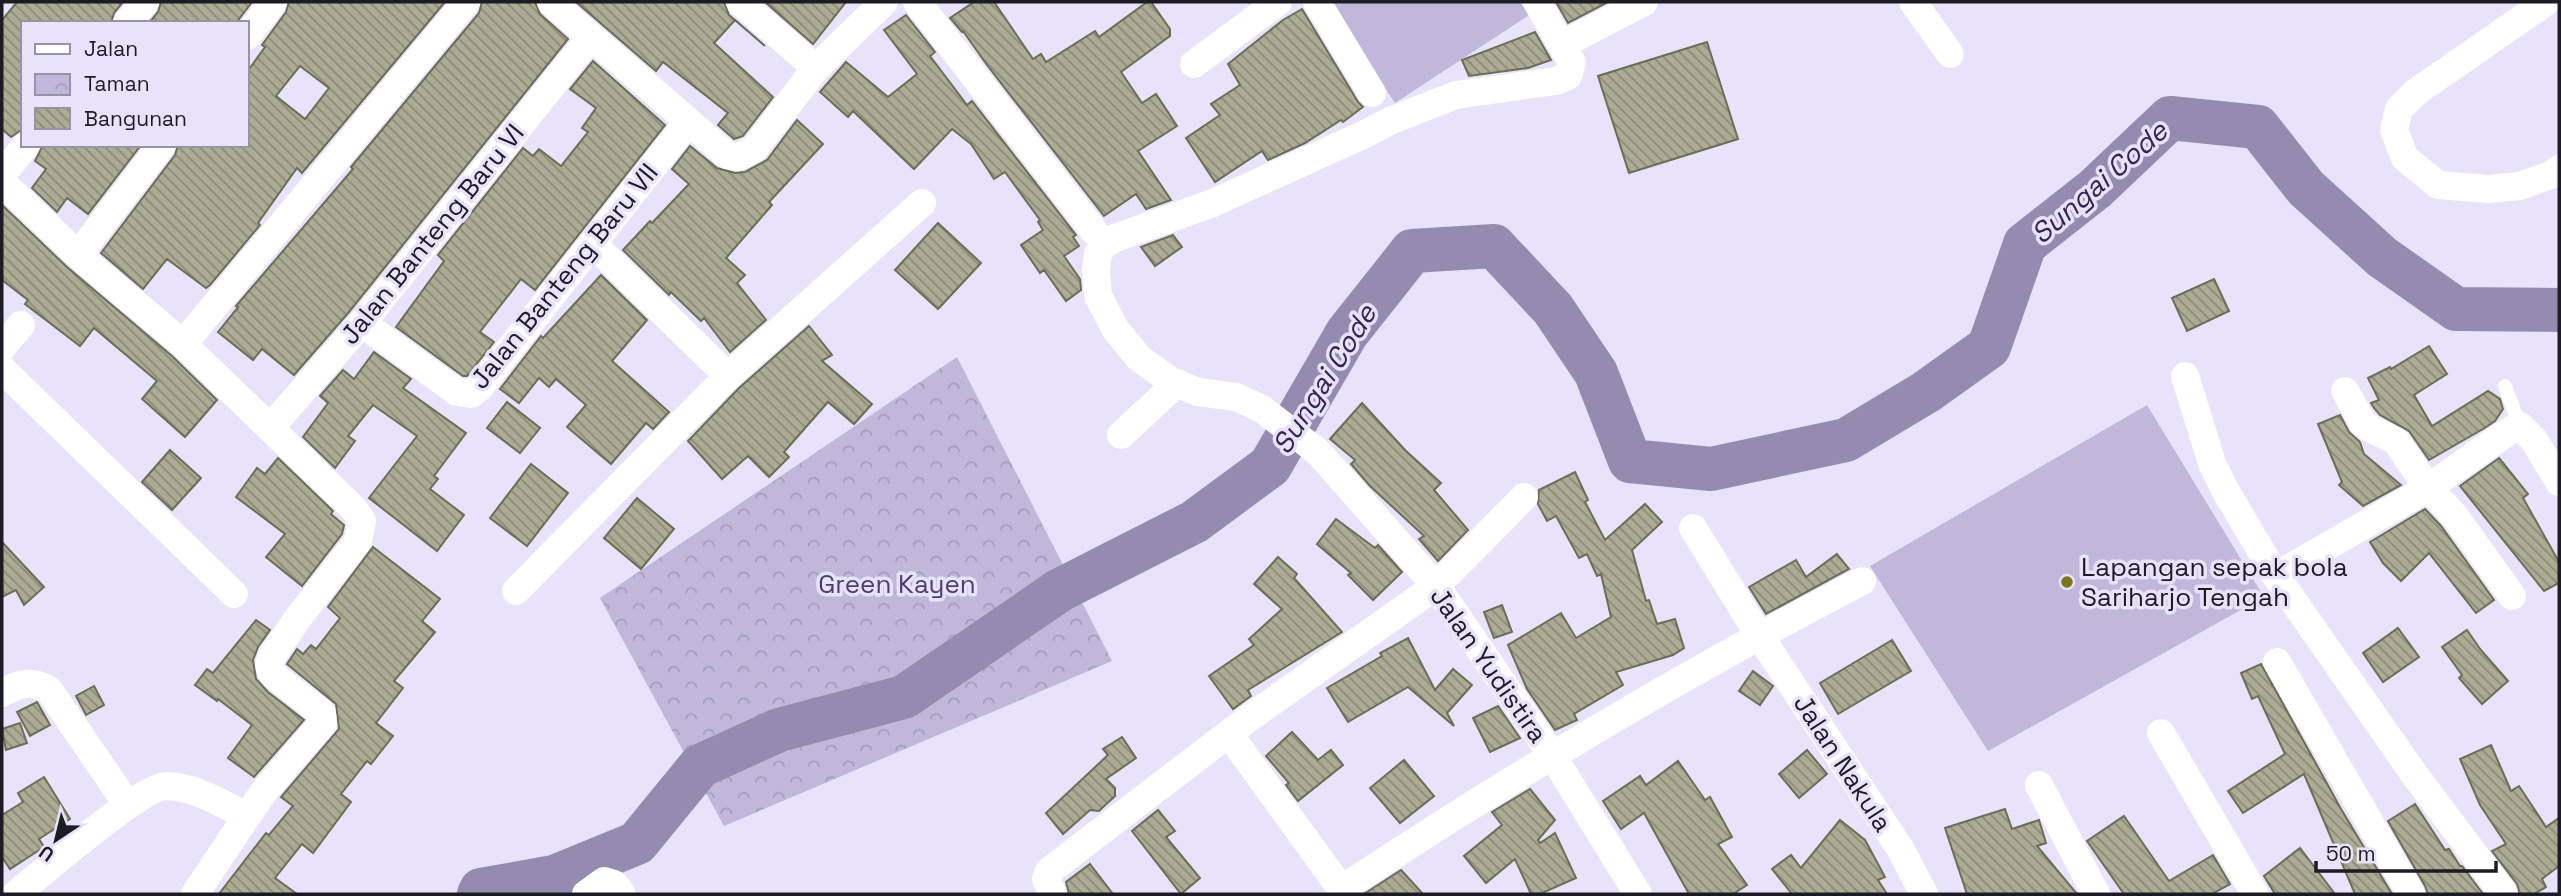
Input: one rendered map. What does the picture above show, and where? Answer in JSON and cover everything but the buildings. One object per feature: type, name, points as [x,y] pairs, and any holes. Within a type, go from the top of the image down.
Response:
[{"type":"street","points":[[129,21],[145,2]]},
{"type":"street","points":[[248,35],[274,2]]},
{"type":"street","points":[[183,344],[466,2]]},
{"type":"street","points":[[551,2],[727,155],[738,157],[754,149],[816,68],[884,2]]},
{"type":"street","points":[[740,2],[816,68]]},
{"type":"street","points":[[917,2],[1094,232]]},
{"type":"street","points":[[1194,64],[1278,2]]},
{"type":"street","points":[[1317,2],[1372,93]]},
{"type":"street","points":[[1537,2],[1563,44],[1644,2]]},
{"type":"street","points":[[1913,2],[1950,54]]},
{"type":"street","points":[[2546,2],[2416,92],[2399,109],[2394,130],[2405,158],[2438,185],[2489,189],[2519,186],[2551,175],[2559,169]]},
{"type":"street","name":"Jalan Banteng Baru VI","points":[[270,428],[362,323],[590,38]]},
{"type":"street","name":"Jalan Yudistira","points":[[1563,44],[1572,63],[1569,76],[1563,79],[1456,95],[1392,120],[1213,203],[1103,244],[1098,254],[1096,283],[1098,296],[1115,330],[1139,358],[1177,383],[1198,392],[1236,397],[1262,409],[1318,452],[1436,586],[1552,755],[1638,894]]},
{"type":"street","name":"Jalan Banteng Baru VII","points":[[362,323],[457,392],[471,394],[688,122]]},
{"type":"street","points":[[2,174],[24,147]]},
{"type":"street","points":[[78,255],[160,147]]},
{"type":"street","points":[[2,182],[78,255],[183,344],[354,509],[362,521],[358,541],[305,608],[272,656],[269,665],[272,673],[322,713],[323,723],[266,789],[195,894]]},
{"type":"street","points":[[516,591],[729,376],[922,203]]},
{"type":"street","points":[[593,244],[729,376]]},
{"type":"street","points":[[2,346],[21,325]]},
{"type":"street","points":[[2,369],[234,594]]},
{"type":"street","points":[[2185,376],[2212,463],[2276,576],[2414,774],[2504,894]]},
{"type":"street","points":[[1121,435],[1177,383]]},
{"type":"street","points":[[2345,391],[2363,423],[2396,441],[2428,488],[2454,515],[2512,596]]},
{"type":"street","points":[[2276,576],[2428,488],[2520,426],[2534,440],[2559,482]]},
{"type":"street","points":[[1053,894],[1046,879],[1049,871],[1229,734],[1436,586],[1524,497]]},
{"type":"street","name":"Jalan Nakula","points":[[1693,528],[1759,635],[1901,850],[1924,894]]},
{"type":"street","points":[[1229,734],[1343,892],[1552,755],[1759,635],[1862,581]]},
{"type":"street","points":[[2277,662],[2411,894]]},
{"type":"street","points":[[2,693],[17,684],[29,683],[39,684],[49,690],[127,804]]},
{"type":"street","points":[[2161,733],[2255,894]]},
{"type":"street","points":[[2039,785],[2096,894]]},
{"type":"street","points":[[16,894],[127,804],[163,786],[197,793],[247,816]]},
{"type":"street","points":[[586,894],[604,881],[614,884],[622,894]]},
{"type":"lane","points":[[2505,386],[2520,426]]},
{"type":"green space","points":[[1328,2],[1520,2],[1529,15],[1395,103]]},
{"type":"green space","name":"Green Kayen","points":[[957,357],[1112,661],[724,826],[600,598]]},
{"type":"green space","name":"Lapangan sepak bola Sariharjo Tengah","points":[[2147,405],[2264,597],[1988,751],[1870,566]]},
{"type":"waterway","name":"Sungai Code","points":[[479,894],[481,890],[554,877],[637,843],[700,766],[779,730],[904,697],[1060,590],[1194,522],[1270,466],[1347,333],[1412,251],[1494,246],[1553,309],[1596,373],[1630,461],[1711,469],[1846,440],[1926,392],[1989,347],[2025,244],[2095,189],[2170,118],[2258,127],[2306,188],[2382,257],[2456,309],[2559,310]]},
{"type":"place","name":"Lapangan sepak bola Sariharjo Tengah","points":[[2067,582]]}]
